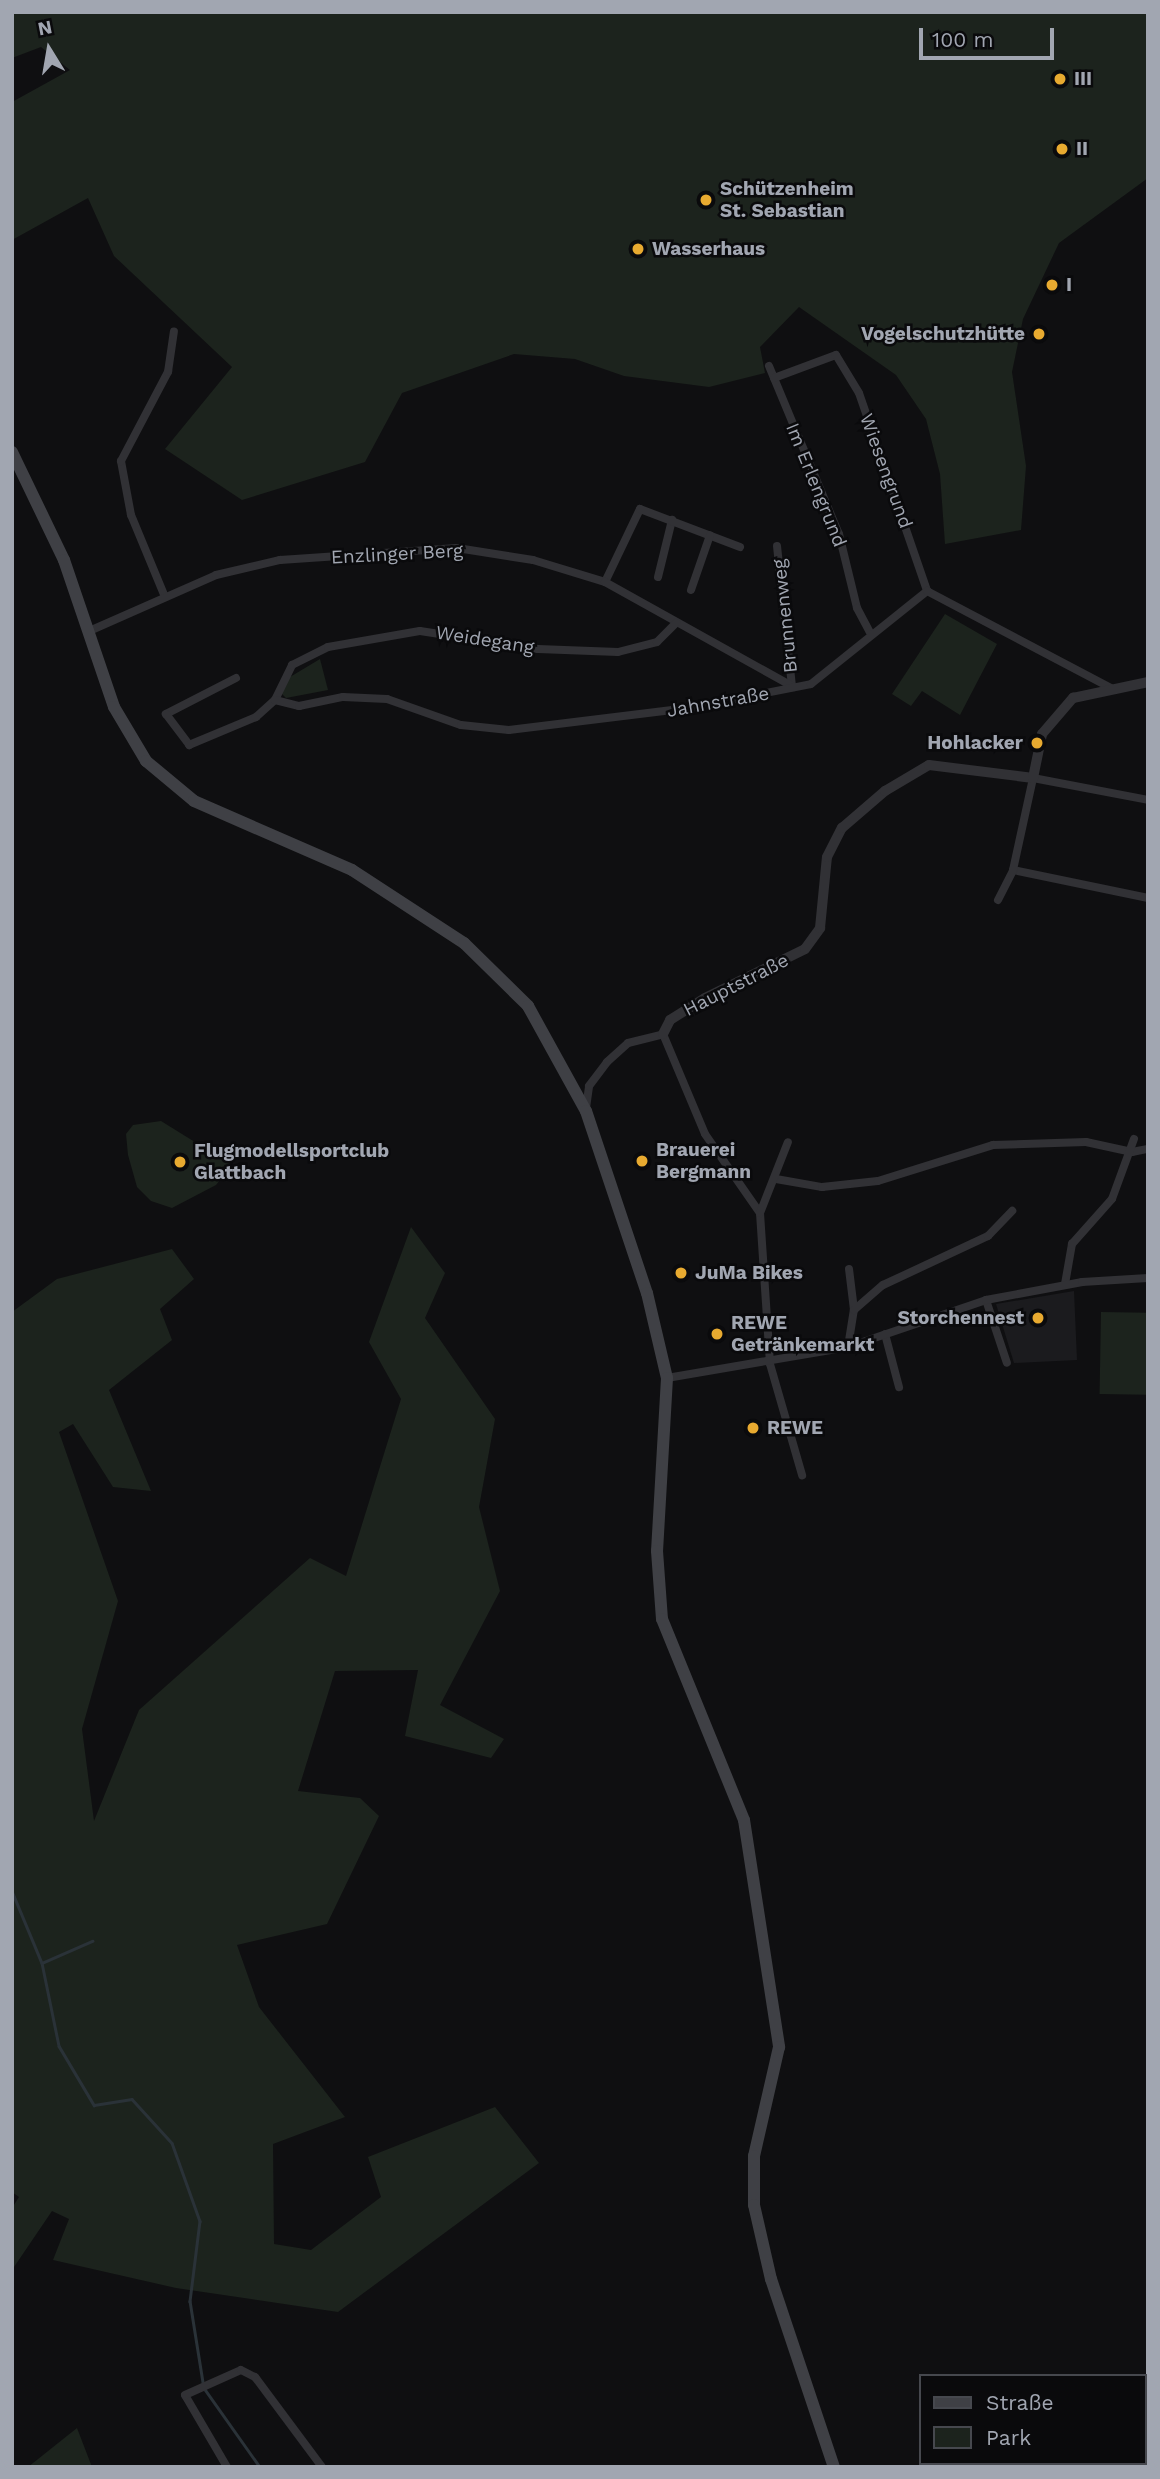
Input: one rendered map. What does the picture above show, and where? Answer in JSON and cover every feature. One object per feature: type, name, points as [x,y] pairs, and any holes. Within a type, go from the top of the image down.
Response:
[{"type":"main road","points":[[12,452],[64,560],[86,632],[128,736],[170,784],[230,819],[352,870],[464,943],[528,1006],[586,1111],[647,1293],[667,1378],[657,1550],[662,1619],[744,1819],[779,2047],[754,2156],[754,2204],[771,2279],[834,2467]]},
{"type":"street","points":[[164,597],[131,514],[121,461],[168,372],[174,331]]},
{"type":"street","name":"Wiesengrund","points":[[774,378],[836,355],[859,393],[927,591]]},
{"type":"street","name":"Im Erlengrund","points":[[769,366],[839,534],[857,608],[870,632]]},
{"type":"street","points":[[605,582],[637,510],[672,520],[740,547]]},
{"type":"street","points":[[658,577],[672,520]]},
{"type":"street","points":[[691,590],[710,535]]},
{"type":"street","name":"Brunnenweg","points":[[777,546],[796,687]]},
{"type":"street","name":"Enzlinger Berg","points":[[86,632],[216,575],[280,560],[457,548],[533,560],[605,582],[796,687]]},
{"type":"street","points":[[927,591],[1111,688]]},
{"type":"street","name":"Jahnstraße","points":[[275,700],[299,706],[343,697],[387,699],[461,725],[509,730],[591,723],[796,687],[820,679],[870,632],[927,591]]},
{"type":"street","name":"Weidegang","points":[[236,678],[166,714],[189,745],[256,716],[275,700],[292,666],[328,647],[377,635],[471,634],[598,653],[648,646],[676,622]]},
{"type":"street","points":[[998,900],[1013,870],[1042,734],[1073,698],[1148,682]]},
{"type":"street","name":"Hauptstraße","points":[[663,1034],[670,1020],[705,998],[805,949],[820,928],[827,857],[842,828],[884,791],[929,765],[1032,778]]},
{"type":"street","points":[[1032,778],[1148,800]]},
{"type":"street","points":[[1013,870],[1148,898]]},
{"type":"street","points":[[586,1111],[589,1086],[607,1062],[628,1044],[663,1034],[705,1134],[760,1213]]},
{"type":"street","points":[[1065,1284],[1072,1244],[1112,1199],[1132,1152],[1134,1139]]},
{"type":"street","points":[[788,1142],[776,1179],[760,1213],[770,1364],[802,1475]]},
{"type":"street","points":[[776,1179],[822,1187],[878,1181],[993,1145],[1086,1142],[1132,1152],[1148,1149]]},
{"type":"street","points":[[854,1310],[883,1284],[988,1236],[1012,1211]]},
{"type":"street","points":[[848,1348],[854,1310],[849,1269]]},
{"type":"street","points":[[667,1378],[770,1364],[848,1348],[986,1300],[1065,1284],[1148,1278]]},
{"type":"street","points":[[986,1300],[1007,1363]]},
{"type":"street","points":[[885,1334],[899,1387]]},
{"type":"street","points":[[227,2467],[185,2395],[210,2381],[247,2370],[322,2467]]},
{"type":"shaded area","name":"Storchennest","points":[[1074,1291],[1077,1360],[1014,1363],[996,1304]]},
{"type":"green space","points":[[12,12],[1148,12],[1148,178],[1059,243],[1023,319],[1012,372],[1026,466],[1021,530],[945,544],[940,474],[926,419],[896,375],[799,307],[760,347],[765,373],[709,387],[624,376],[575,359],[514,354],[402,393],[365,462],[242,500],[165,449],[232,367],[114,256],[88,198],[12,240],[12,102],[70,70],[41,47],[12,58]]},
{"type":"green space","points":[[945,614],[997,644],[960,715],[922,691],[911,706],[892,694]]},
{"type":"green space","points":[[320,659],[328,690],[286,698],[281,693],[285,680]]},
{"type":"green space","name":"Flugmodellsportclub Glattbach","points":[[161,1121],[232,1165],[216,1185],[172,1208],[151,1201],[137,1187],[128,1155],[126,1134],[133,1125]]},
{"type":"green space","points":[[411,1227],[445,1273],[425,1318],[495,1419],[479,1507],[500,1591],[440,1705],[504,1739],[491,1758],[405,1736],[418,1670],[335,1671],[298,1791],[360,1798],[379,1816],[327,1924],[237,1945],[259,2007],[345,2117],[273,2144],[274,2244],[311,2250],[381,2197],[368,2157],[495,2107],[539,2163],[338,2312],[176,2288],[53,2260],[69,2219],[52,2211],[12,2270],[12,2208],[19,2197],[12,2192],[12,1312],[57,1279],[172,1249],[194,1279],[160,1309],[172,1340],[109,1390],[151,1491],[113,1487],[73,1424],[59,1432],[118,1601],[82,1729],[94,1821],[139,1710],[310,1558],[346,1576],[401,1399],[369,1342]]},
{"type":"green space","points":[[1101,1312],[1148,1313],[1147,1395],[1100,1394]]},
{"type":"green space","points":[[77,2428],[92,2467],[28,2467]]},
{"type":"waterway","points":[[12,1891],[42,1963],[59,2046],[94,2105],[132,2099],[172,2143],[200,2221],[190,2301],[204,2388],[260,2467]]},
{"type":"waterway","points":[[42,1963],[92,1941]]},
{"type":"place","name":"III","points":[[1060,79]]},
{"type":"place","name":"II","points":[[1062,149]]},
{"type":"place","name":"Schützenheim St. Sebastian","points":[[706,200]]},
{"type":"place","name":"Wasserhaus","points":[[638,249]]},
{"type":"place","name":"I","points":[[1052,285]]},
{"type":"place","name":"Vogelschutzhütte","points":[[1039,334]]},
{"type":"place","name":"Hohlacker","points":[[1037,743]]},
{"type":"place","name":"Brauerei Bergmann","points":[[642,1161]]},
{"type":"place","name":"Flugmodellsportclub Glattbach","points":[[180,1162]]},
{"type":"place","name":"JuMa Bikes","points":[[681,1273]]},
{"type":"place","name":"Storchennest","points":[[1038,1318]]},
{"type":"place","name":"REWE Getränkemarkt","points":[[717,1334]]},
{"type":"place","name":"REWE","points":[[753,1428]]}]
